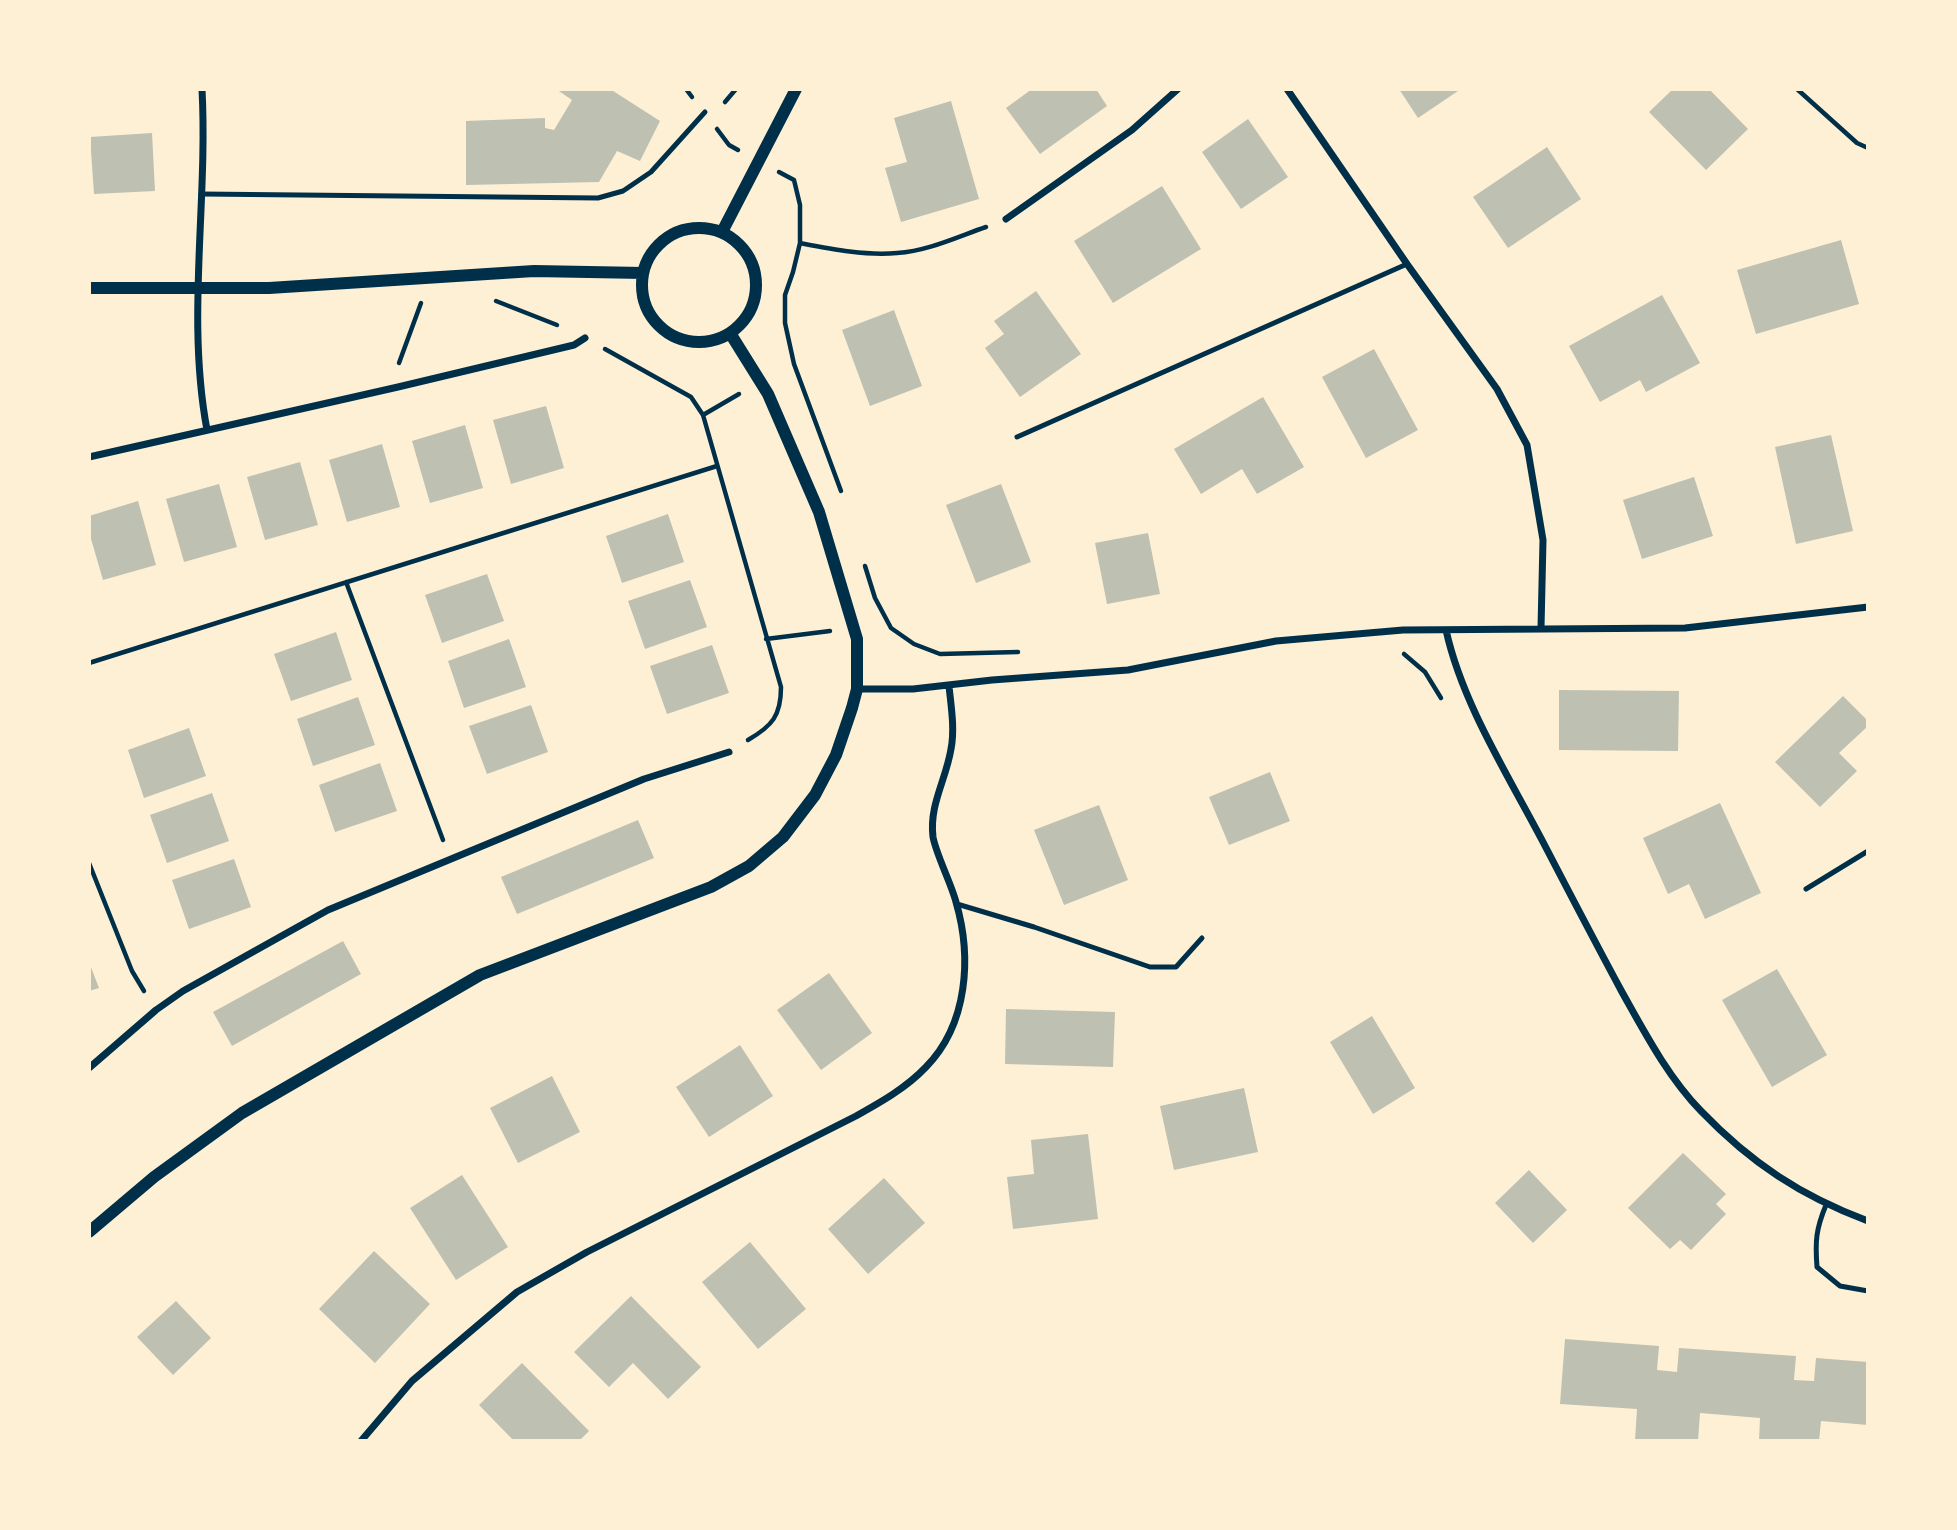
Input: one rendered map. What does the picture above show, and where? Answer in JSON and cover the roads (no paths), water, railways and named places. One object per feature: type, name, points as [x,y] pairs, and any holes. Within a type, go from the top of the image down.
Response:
[{"type":"street","points":[[202,89],[198,288],[202,402],[207,430]]},
{"type":"street","points":[[722,232],[796,89]]},
{"type":"street","points":[[1006,219],[1132,130],[1178,89]]},
{"type":"street","points":[[1287,89],[1497,389],[1527,445],[1543,540],[1541,628]]},
{"type":"street","points":[[699,227],[722,232],[732,237],[747,254],[755,274],[752,308],[739,326],[709,342],[676,338],[658,325],[645,306],[642,296],[643,273],[652,253],[667,237],[699,227]]},
{"type":"street","points":[[89,288],[270,288],[534,271],[643,273]]},
{"type":"street","points":[[89,1232],[154,1177],[242,1113],[480,975],[711,887],[749,866],[783,836],[815,795],[836,755],[857,689],[857,639],[819,512],[768,394],[730,333]]},
{"type":"street","points":[[89,457],[574,345],[585,338]]},
{"type":"street","points":[[857,689],[913,689],[1128,670],[1276,641],[1403,630],[1685,628],[1868,607]]},
{"type":"street","points":[[1446,630],[1460,682],[1590,934],[1653,1046],[1699,1110],[1741,1149],[1787,1183],[1826,1205],[1868,1221]]},
{"type":"street","points":[[361,1441],[412,1381],[517,1292],[587,1252],[856,1116],[888,1097],[927,1066],[947,1039],[961,1000],[967,957],[957,904],[933,839],[933,809],[952,746],[948,685]]},
{"type":"street","points":[[89,1068],[156,1010],[183,991],[328,910],[644,779],[729,751]]},
{"type":"lane","points":[[201,194],[598,198],[623,191],[650,172],[705,113]]},
{"type":"lane","points":[[1017,437],[1407,264]]},
{"type":"lane","points":[[1806,889],[1868,851]]},
{"type":"lane","points":[[957,904],[1150,967],[1175,967],[1202,938]]},
{"type":"lane","points":[[1826,1205],[1815,1238],[1817,1267],[1840,1286],[1868,1291]]}]
